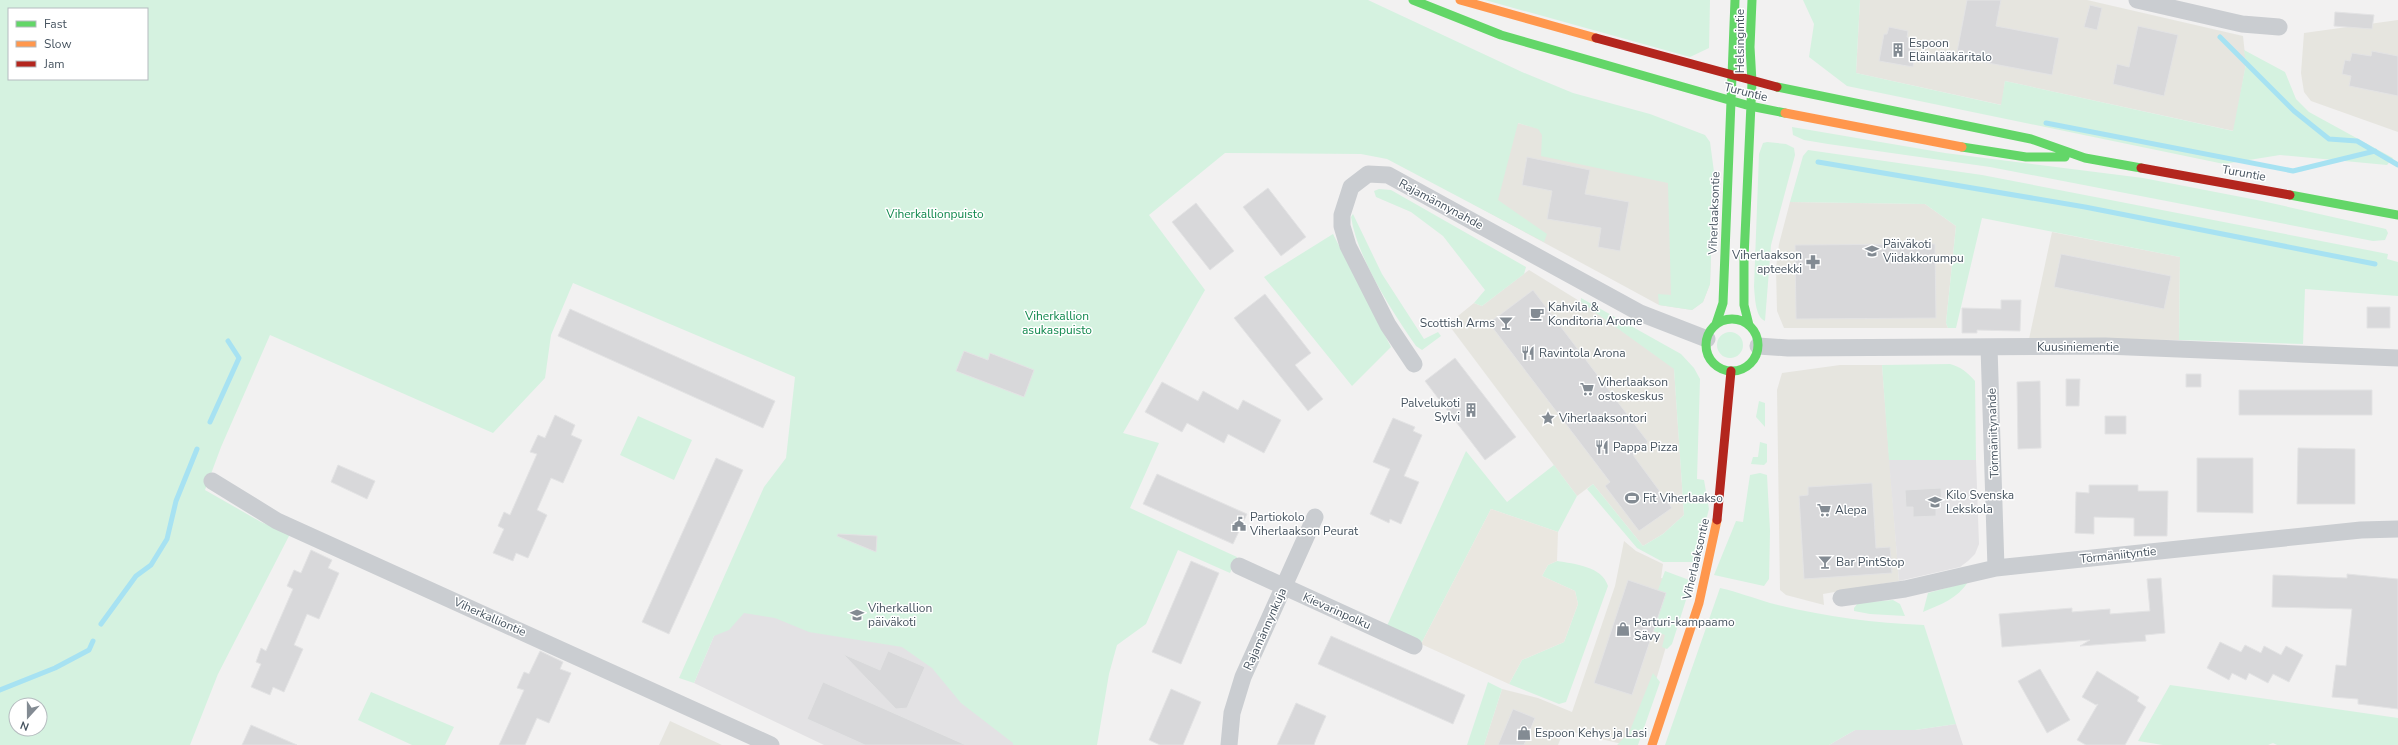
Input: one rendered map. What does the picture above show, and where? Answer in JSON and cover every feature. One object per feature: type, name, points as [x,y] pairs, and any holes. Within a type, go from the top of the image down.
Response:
[{"type":"main road","name":"Turuntie","points":[[1413,0],[1501,36],[1750,106],[1920,140],[2026,157],[2085,158],[2285,193],[2398,215]]},
{"type":"main road","name":"Turuntie","points":[[1460,0],[1731,77],[2031,139],[2085,158]]},
{"type":"main road","name":"Helsingintie","points":[[1730,101],[1735,0]]},
{"type":"main road","name":"Helsingintie","points":[[1750,106],[1752,82],[1750,47],[1752,0]]},
{"type":"main road","name":"Viherlaaksontie","points":[[1716,324],[1723,302],[1730,101]]},
{"type":"main road","points":[[1749,325],[1744,305],[1744,258],[1750,106]]},
{"type":"main road","points":[[1731,319],[1742,321],[1749,325],[1756,333],[1758,346],[1756,355],[1750,364],[1742,369],[1731,371],[1721,368],[1711,359],[1707,351],[1707,339],[1716,324],[1731,319]]},
{"type":"main road","name":"Viherlaaksontie","points":[[1652,745],[1691,628],[1706,572],[1720,496],[1731,371]]},
{"type":"street","points":[[2137,0],[2242,24],[2279,27]]},
{"type":"street","name":"Rajamännynahde","points":[[1414,364],[1388,325],[1348,246],[1342,226],[1342,215],[1351,187],[1368,174],[1388,175],[1640,313],[1707,339]]},
{"type":"street","name":"Kuusiniementie","points":[[1758,346],[1788,348],[2105,346],[2398,358]]},
{"type":"street","name":"Törmäniitynahde","points":[[1989,347],[1996,568]]},
{"type":"street","name":"Viherkalliontie","points":[[212,481],[277,521],[771,745]]},
{"type":"street","name":"Rajamännynkuja","points":[[1229,745],[1232,714],[1243,677],[1315,517]]},
{"type":"street","name":"Törmäniityntie","points":[[1841,598],[1905,590],[1996,568],[2361,530],[2398,529]]},
{"type":"street","name":"Kievarinpolku","points":[[1239,566],[1414,646]]},
{"type":"shaded area","points":[[1860,0],[2087,0],[2243,36],[2246,64],[2234,131],[2005,81],[2002,105],[1856,73]]},
{"type":"shaded area","points":[[2398,20],[2398,132],[2311,101],[2304,92],[2301,73],[2304,33]]},
{"type":"shaded area","points":[[1517,123],[1714,172],[1710,284],[1703,302],[1692,310],[1659,305],[1473,204]]},
{"type":"shaded area","points":[[1790,202],[1925,204],[1956,226],[1946,323],[1948,328],[1784,328],[1777,311],[1776,268],[1779,244]]},
{"type":"shaded area","points":[[2052,232],[2180,257],[2179,340],[2029,339]]},
{"type":"shaded area","points":[[1529,270],[1581,302],[1674,368],[1684,515],[1663,534],[1643,546],[1593,484],[1577,496],[1448,324],[1474,303],[1482,306]]},
{"type":"shaded area","points":[[1840,365],[1882,365],[1899,581],[1823,594],[1824,605],[1786,595],[1780,590],[1777,390],[1782,373]]},
{"type":"shaded area","name":"Kilo Svenska Lekskola","points":[[1889,460],[1976,460],[1979,544],[1975,554],[1960,567],[1899,581]]},
{"type":"shaded area","points":[[1624,541],[1636,551],[1663,564],[1661,578],[1685,583],[1642,727],[1626,745],[1564,730],[1558,745],[1484,745],[1502,689],[1538,698],[1572,712],[1615,586]]},
{"type":"shaded area","name":"Viherkallion päiväkoti","points":[[778,561],[1077,745],[824,745],[694,683],[714,636]]},
{"type":"shaded area","points":[[670,721],[722,745],[659,745]]},
{"type":"shaded area","points":[[1956,724],[1963,745],[1829,745],[1855,730],[1915,730]]},
{"type":"green space","name":"Viherkallionpuisto","points":[[0,0],[1368,0],[1522,72],[1573,93],[1650,114],[1705,135],[1710,142],[1714,172],[1710,284],[1703,302],[1692,310],[1659,305],[1658,294],[1671,295],[1668,183],[1541,156],[1542,135],[1538,129],[1518,123],[1498,200],[1547,234],[1544,242],[1387,159],[1361,154],[1225,153],[1149,215],[1205,290],[1123,433],[1159,443],[1130,508],[1237,557],[1230,573],[1178,550],[1146,624],[1117,645],[1109,674],[1097,745],[1013,745],[1013,743],[961,703],[932,668],[902,647],[809,632],[775,618],[744,613],[729,630],[714,636],[694,683],[679,678],[764,487],[786,458],[795,377],[573,283],[551,335],[545,378],[493,433],[270,335],[221,447],[205,490],[261,522],[290,534],[218,674],[190,745],[0,745]]},
{"type":"green space","points":[[1485,0],[1710,0],[1709,48],[1690,57]]},
{"type":"green space","points":[[1803,0],[1860,0],[1856,73],[2001,105],[2005,81],[2233,131],[2246,64],[2244,50],[2285,72],[2296,99],[2309,112],[2393,158],[2387,165],[2280,155],[2224,164],[1847,86],[1809,57],[1814,24]]},
{"type":"green space","points":[[1792,127],[1945,153],[2143,178],[2262,201],[2386,229],[2388,233],[2385,240],[2373,241],[1990,167],[1804,140],[1793,135]]},
{"type":"green space","points":[[1763,143],[1786,144],[1794,148],[1795,155],[1771,245],[1765,321],[1757,311],[1754,287],[1759,154]]},
{"type":"green space","points":[[1808,150],[1982,175],[2388,254],[2387,259],[2398,262],[2398,296],[2305,289],[2303,344],[2179,340],[2180,257],[1982,218],[1956,328],[1948,328],[1946,323],[1956,226],[1925,204],[1790,202],[1803,156]]},
{"type":"green space","points":[[1379,189],[1391,190],[1526,267],[1524,274],[1482,306],[1474,303],[1485,290],[1443,236],[1411,212],[1376,197],[1374,191]]},
{"type":"green space","points":[[1353,214],[1382,274],[1424,339],[1438,332],[1441,336],[1422,350],[1416,346],[1396,317],[1368,267],[1355,233],[1351,217]]},
{"type":"green space","points":[[1333,234],[1391,347],[1352,386],[1264,277]]},
{"type":"green space","points":[[1581,298],[1681,354],[1694,368],[1700,379],[1697,479],[1704,480],[1709,509],[1695,562],[1663,562],[1637,548],[1587,489],[1593,484],[1643,546],[1663,534],[1684,515],[1674,369],[1581,302]]},
{"type":"green space","points":[[1730,332],[1739,336],[1743,345],[1739,354],[1730,358],[1721,354],[1717,345],[1721,336]]},
{"type":"green space","points":[[1950,364],[1964,370],[1975,381],[1976,460],[1889,460],[1882,365]]},
{"type":"green space","points":[[1759,401],[1765,403],[1765,427],[1756,417]]},
{"type":"green space","points":[[638,416],[692,440],[674,480],[620,455]]},
{"type":"green space","points":[[1760,442],[1767,444],[1767,462],[1764,465],[1751,464],[1753,457],[1758,457]]},
{"type":"green space","points":[[1466,451],[1507,502],[1554,465],[1577,496],[1558,532],[1491,509],[1421,644],[1386,628]]},
{"type":"green space","points":[[1760,473],[1767,475],[1770,531],[1769,579],[1764,586],[1714,575],[1736,521],[1743,522],[1750,475]]},
{"type":"green space","points":[[1557,561],[1579,565],[1594,570],[1605,579],[1608,586],[1566,702],[1559,704],[1509,684],[1522,660],[1564,642],[1578,604],[1575,591],[1542,576],[1548,565]]},
{"type":"green space","points":[[1665,571],[1692,581],[1672,644],[1667,649],[1662,647],[1665,635],[1653,631],[1666,593],[1658,590]]},
{"type":"green space","points":[[1968,582],[1954,597],[1923,612],[1928,593]]},
{"type":"green space","points":[[1720,588],[1789,608],[1827,615],[1885,623],[1924,625],[1956,724],[1915,730],[1855,730],[1829,745],[1665,745]]},
{"type":"green space","points":[[1893,600],[1900,604],[1905,616],[1870,614],[1854,611],[1854,608],[1858,603]]},
{"type":"green space","points":[[1653,673],[1660,682],[1638,745],[1617,745],[1629,733]]},
{"type":"green space","points":[[1488,682],[1502,689],[1484,745],[1467,745]]},
{"type":"green space","points":[[2170,685],[2398,718],[2398,745],[2277,745],[2273,743],[2268,745],[2163,745],[2138,741]]},
{"type":"green space","points":[[371,692],[454,727],[445,745],[412,745],[358,720]]},
{"type":"sand","points":[[1491,509],[1558,532],[1557,561],[1548,565],[1542,576],[1575,591],[1578,604],[1564,642],[1522,660],[1509,684],[1421,644]]},
{"type":"building","points":[[1967,0],[2001,0],[1996,26],[2059,38],[2052,75],[1956,57]]},
{"type":"building","points":[[2090,5],[2102,8],[2097,30],[2084,27]]},
{"type":"building","points":[[2335,12],[2374,15],[2372,29],[2334,26]]},
{"type":"building","points":[[2138,26],[2178,35],[2164,96],[2113,84],[2117,64],[2129,67]]},
{"type":"building","name":"Espoon Eläinlääkäritalo","points":[[1889,27],[1908,31],[1907,37],[1917,39],[1913,67],[1879,61],[1884,34],[1887,34]]},
{"type":"building","points":[[2372,51],[2398,56],[2398,96],[2349,86],[2351,76],[2342,74],[2345,60],[2350,61],[2352,53],[2371,56]]},
{"type":"building","points":[[1527,157],[1590,170],[1585,194],[1629,202],[1620,251],[1598,247],[1601,228],[1547,219],[1552,191],[1522,185]]},
{"type":"building","points":[[1268,188],[1306,237],[1281,256],[1243,207]]},
{"type":"building","points":[[1196,203],[1234,251],[1210,270],[1172,222]]},
{"type":"building","points":[[1935,244],[1936,318],[1796,319],[1795,245]]},
{"type":"building","points":[[2061,254],[2171,276],[2164,309],[2054,287]]},
{"type":"building","name":"Viherlaakson ostoskeskus","points":[[1533,290],[1648,442],[1633,455],[1672,508],[1639,531],[1605,486],[1610,482],[1489,323]]},
{"type":"building","points":[[1265,294],[1311,353],[1295,365],[1323,399],[1308,411],[1234,318]]},
{"type":"building","points":[[2001,300],[2021,300],[2020,331],[1977,330],[1977,333],[1962,333],[1962,308],[2001,309]]},
{"type":"building","points":[[2367,307],[2390,307],[2390,328],[2367,328]]},
{"type":"building","points":[[570,309],[775,401],[763,428],[558,336]]},
{"type":"building","points":[[964,351],[988,360],[990,353],[1034,370],[1024,397],[956,371]]},
{"type":"building","name":"Palvelukoti Sylvi","points":[[1455,358],[1516,437],[1485,460],[1425,381]]},
{"type":"building","points":[[2186,374],[2201,374],[2201,387],[2186,387]]},
{"type":"building","points":[[2066,379],[2080,379],[2079,406],[2066,406]]},
{"type":"building","points":[[2040,381],[2041,448],[2018,449],[2017,382]]},
{"type":"building","points":[[1162,382],[1198,401],[1203,391],[1238,410],[1243,400],[1281,420],[1264,453],[1228,434],[1224,443],[1187,423],[1182,432],[1145,412]]},
{"type":"building","points":[[2239,390],[2372,390],[2372,415],[2239,415]]},
{"type":"building","points":[[555,415],[575,425],[571,435],[582,440],[563,483],[551,478],[537,510],[547,515],[528,558],[516,553],[513,561],[493,553],[504,529],[498,526],[504,512],[510,515],[537,454],[530,452],[538,435],[545,438]]},
{"type":"building","points":[[2105,416],[2126,416],[2126,434],[2105,434]]},
{"type":"building","points":[[1393,418],[1415,427],[1413,431],[1422,435],[1404,476],[1419,482],[1401,524],[1390,519],[1389,523],[1370,514],[1390,469],[1373,462]]},
{"type":"building","points":[[2298,448],[2355,449],[2355,504],[2297,504]]},
{"type":"building","points":[[716,458],[743,470],[669,634],[642,622]]},
{"type":"building","points":[[2197,458],[2253,458],[2253,513],[2197,512]]},
{"type":"building","points":[[338,465],[375,481],[367,499],[331,482]]},
{"type":"building","points":[[1157,474],[1247,514],[1233,544],[1143,504]]},
{"type":"building","points":[[1872,483],[1876,548],[1890,547],[1892,573],[1804,579],[1799,496],[1808,495],[1808,487]]},
{"type":"building","points":[[2089,485],[2138,485],[2138,491],[2168,491],[2167,536],[2134,536],[2134,518],[2094,517],[2094,534],[2075,533],[2076,492],[2089,493]]},
{"type":"building","points":[[1941,488],[1942,505],[1936,506],[1936,516],[1913,517],[1913,507],[1906,507],[1905,490]]},
{"type":"building","points":[[838,534],[877,536],[876,552],[837,536]]},
{"type":"building","points":[[311,550],[332,560],[328,568],[339,573],[319,619],[307,614],[294,645],[303,649],[284,692],[273,687],[270,695],[251,687],[261,664],[256,662],[261,648],[266,651],[293,589],[287,586],[294,570],[301,573]]},
{"type":"building","points":[[1191,561],[1219,573],[1181,664],[1152,652]]},
{"type":"building","points":[[2347,574],[2398,579],[2398,709],[2358,704],[2358,699],[2332,697],[2336,665],[2346,666],[2352,609],[2272,607],[2273,575],[2347,578]]},
{"type":"building","points":[[2161,578],[2165,633],[2145,635],[2146,641],[2080,646],[2090,640],[2002,647],[1999,614],[2072,608],[2072,612],[2110,609],[2110,614],[2150,611],[2147,579]]},
{"type":"building","points":[[1628,580],[1666,593],[1632,695],[1594,683]]},
{"type":"building","points":[[1331,636],[1465,695],[1453,724],[1318,664]]},
{"type":"building","points":[[2220,642],[2241,652],[2245,645],[2261,653],[2264,646],[2281,655],[2286,646],[2303,655],[2289,682],[2273,674],[2268,683],[2249,673],[2246,680],[2232,673],[2229,680],[2207,668]]},
{"type":"building","points":[[540,651],[563,662],[560,669],[571,673],[549,723],[537,718],[525,745],[499,745],[524,690],[517,688],[524,672],[529,674]]},
{"type":"building","points":[[888,651],[925,667],[907,708],[896,709],[843,654],[880,670]]},
{"type":"building","points":[[2040,669],[2070,720],[2047,733],[2018,681]]},
{"type":"building","points":[[2097,671],[2139,697],[2137,701],[2146,707],[2125,745],[2086,745],[2077,740],[2098,704],[2096,705],[2082,697]]},
{"type":"building","points":[[823,682],[966,745],[865,745],[807,719]]},
{"type":"building","points":[[1171,689],[1201,702],[1183,745],[1160,745],[1149,740]]},
{"type":"building","points":[[1296,703],[1326,716],[1314,745],[1277,745]]},
{"type":"building","points":[[1513,709],[1535,718],[1524,745],[1498,745]]},
{"type":"building","points":[[251,725],[297,745],[242,745]]},
{"type":"waterway","points":[[2220,37],[2294,111],[2329,139],[2357,141],[2398,165]]},
{"type":"waterway","points":[[2046,123],[2293,171],[2375,151]]},
{"type":"waterway","points":[[1818,162],[2085,207],[2375,264]]},
{"type":"waterway","points":[[210,422],[239,358],[228,341]]},
{"type":"waterway","points":[[101,624],[136,576],[151,565],[167,539],[176,501],[197,449]]},
{"type":"waterway","points":[[0,690],[55,668],[89,650],[93,641]]},
{"type":"traffic: fast","points":[[1413,0],[1501,35],[1750,106],[1785,113]]},
{"type":"traffic: fast","points":[[1716,324],[1723,303],[1735,0]]},
{"type":"traffic: fast","points":[[1749,325],[1744,305],[1744,258],[1752,82],[1750,47],[1752,0]]},
{"type":"traffic: fast","points":[[1777,87],[2031,139],[2085,158],[2141,168]]},
{"type":"traffic: fast","points":[[1962,147],[2026,157],[2065,157]]},
{"type":"traffic: fast","points":[[2290,195],[2398,215]]},
{"type":"traffic: fast","points":[[1732,319],[1742,321],[1750,327],[1756,335],[1758,345],[1756,355],[1750,363],[1742,369],[1732,371],[1722,369],[1714,363],[1708,355],[1706,345],[1708,335],[1714,327],[1722,321],[1732,319]]},
{"type":"traffic: slow","points":[[1460,0],[1596,38]]},
{"type":"traffic: slow","points":[[1785,113],[1962,147]]},
{"type":"traffic: slow","points":[[1652,745],[1699,603],[1717,520]]},
{"type":"traffic: jam","points":[[1596,38],[1777,87]]},
{"type":"traffic: jam","points":[[2141,168],[2290,195]]},
{"type":"traffic: jam","points":[[1717,520],[1731,371]]},
{"type":"place","name":"Espoon Eläinlääkäritalo","points":[[1898,50]]},
{"type":"place","name":"Päiväkoti Viidakkorumpu","points":[[1872,251]]},
{"type":"place","name":"Viherlaakson apteekki","points":[[1813,262]]},
{"type":"place","name":"Kahvila & Konditoria Arome","points":[[1537,314]]},
{"type":"place","name":"Scottish Arms","points":[[1506,323]]},
{"type":"place","name":"Ravintola Arona","points":[[1528,353]]},
{"type":"place","name":"Viherlaakson ostoskeskus","points":[[1587,389]]},
{"type":"place","name":"Palvelukoti Sylvi","points":[[1471,410]]},
{"type":"place","name":"Viherlaaksontori","points":[[1548,418]]},
{"type":"place","name":"Pappa Pizza","points":[[1602,447]]},
{"type":"place","name":"Fit Viherlaakso","points":[[1632,498]]},
{"type":"place","name":"Kilo Svenska Lekskola","points":[[1935,502]]},
{"type":"place","name":"Alepa","points":[[1824,510]]},
{"type":"place","name":"Partiokolo Viherlaakson Peurat","points":[[1239,524]]},
{"type":"place","name":"Bar PintStop","points":[[1825,562]]},
{"type":"place","name":"Viherkallion päiväkoti","points":[[857,615]]},
{"type":"place","name":"Parturi-kampaamo Sävy","points":[[1623,629]]},
{"type":"place","name":"Espoon Kehys ja Lasi","points":[[1524,733]]},
{"type":"park label","name":"Viherkallion asukaspuisto","points":[[1057,323]]}]
